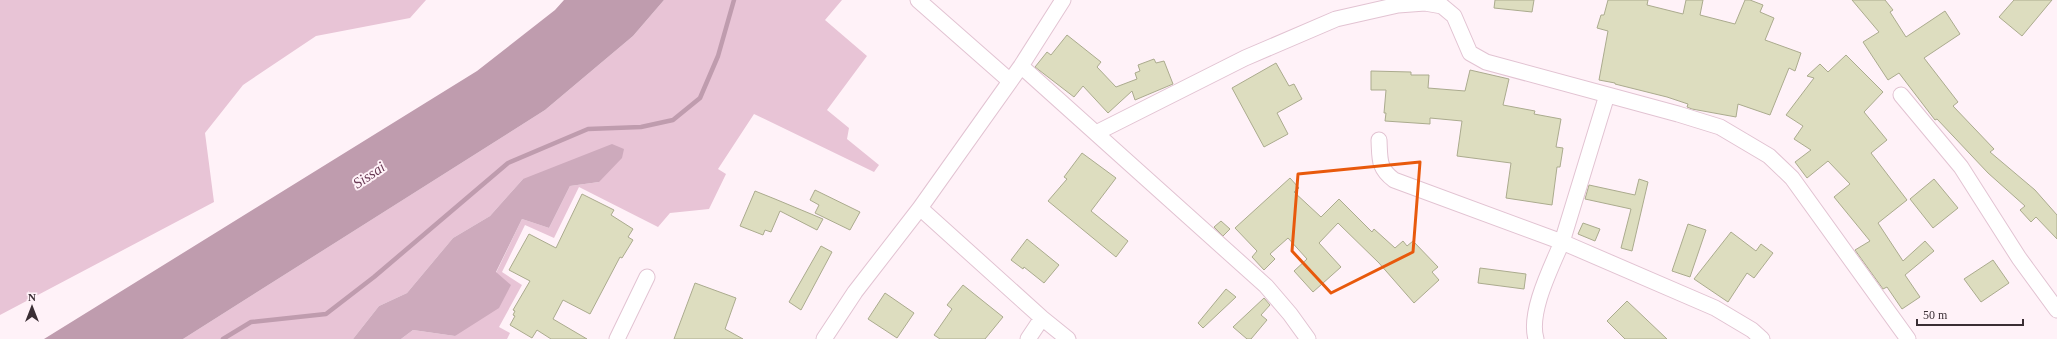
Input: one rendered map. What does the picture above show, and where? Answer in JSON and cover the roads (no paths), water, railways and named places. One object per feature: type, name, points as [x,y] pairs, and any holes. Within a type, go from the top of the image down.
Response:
[{"type":"street","points":[[918,0],[1010,81]]},
{"type":"street","points":[[824,339],[855,292],[920,208],[1021,66],[1063,0]]},
{"type":"street","points":[[1096,133],[1245,58],[1336,19],[1398,5],[1425,3],[1442,6],[1454,16],[1470,53],[1486,62],[1607,94],[1720,127],[1769,156],[1792,178],[1908,339]]},
{"type":"street","points":[[1021,66],[1266,286],[1290,314],[1308,339]]},
{"type":"street","points":[[1536,339],[1537,312],[1543,286],[1562,242],[1607,94]]},
{"type":"street","points":[[1901,94],[1961,167],[2019,258],[2057,310]]},
{"type":"street","points":[[1379,140],[1381,164],[1384,172],[1394,180],[1562,242],[1715,308],[1752,330],[1762,339]]},
{"type":"street","points":[[920,208],[1042,318],[1068,339]]},
{"type":"street","points":[[617,339],[647,277]]},
{"type":"street","points":[[1028,339],[1042,318]]},
{"type":"water","name":"Sissai","points":[[564,0],[664,0],[633,36],[545,110],[183,339],[44,339],[477,71],[555,10]]},
{"type":"waterway","points":[[223,339],[251,322],[326,314],[374,277],[508,163],[588,129],[641,127],[673,120],[700,98],[718,56],[734,0]]}]
